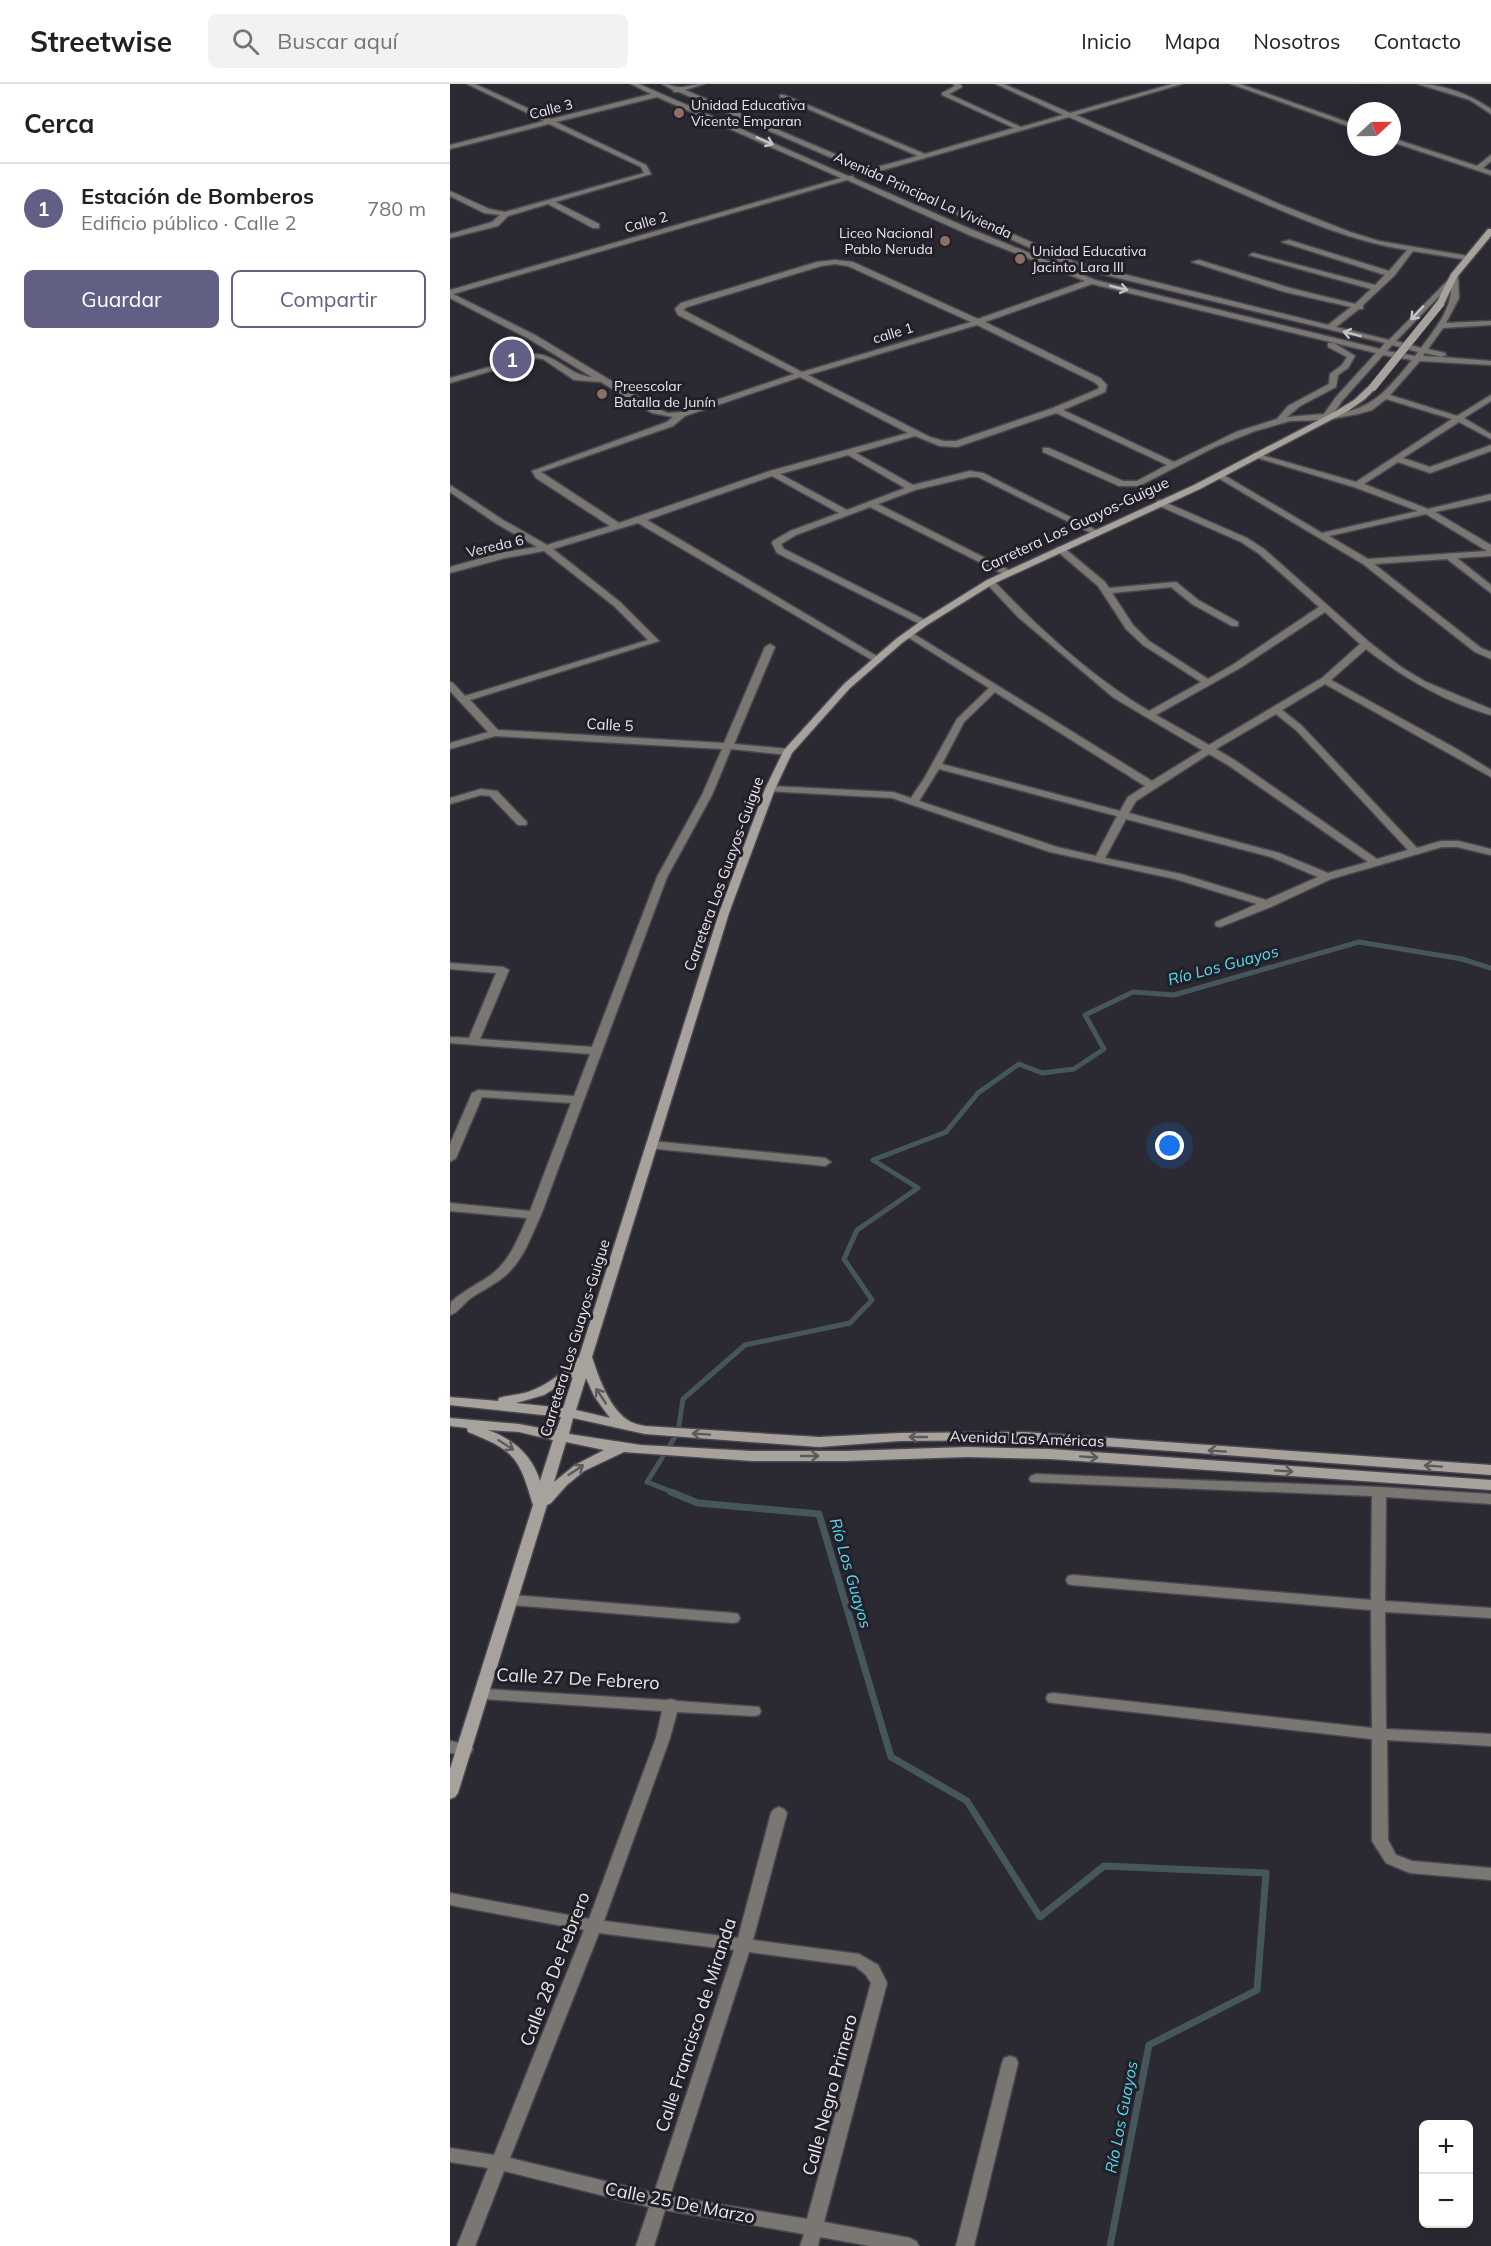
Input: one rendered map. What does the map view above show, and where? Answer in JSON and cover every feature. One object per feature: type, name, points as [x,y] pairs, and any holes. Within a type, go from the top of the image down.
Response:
[{"type":"main road","name":"Carretera Los Guayos-Guigue","points":[[450,1793],[458,1748],[483,1694],[724,914],[770,789],[788,752],[847,686],[877,660],[924,623],[990,582],[1219,476],[1326,418],[1342,412],[1360,400],[1440,304],[1454,276],[1491,231]]},
{"type":"main road","points":[[450,1401],[478,1403],[517,1399],[542,1392],[563,1380],[586,1358],[598,1393],[618,1419],[628,1427]]},
{"type":"main road","name":"Avenida Las Américas","points":[[478,1403],[569,1413],[645,1430],[756,1438],[819,1442],[900,1437],[1024,1436],[1491,1470]]},
{"type":"main road","points":[[451,1422],[485,1433],[505,1443],[521,1456],[532,1472],[540,1508]]},
{"type":"main road","name":"Avenida Las Américas","points":[[451,1422],[519,1428],[562,1438],[641,1450],[752,1456],[967,1452],[1050,1455],[1491,1485]]},
{"type":"main road","points":[[540,1508],[562,1479],[578,1467],[624,1448]]},
{"type":"street","points":[[450,193],[487,211],[505,213],[648,174],[644,166],[470,84]]},
{"type":"street","name":"Avenida Principal La Vivienda","points":[[634,84],[970,232],[1091,281],[1416,360],[1491,363]]},
{"type":"street","name":"Avenida Principal La Vivienda","points":[[665,84],[870,172],[1071,264],[1389,344],[1491,363]]},
{"type":"street","name":"Calle 3","points":[[450,147],[701,84]]},
{"type":"street","points":[[956,84],[959,87],[944,94],[1021,129]]},
{"type":"street","points":[[999,84],[1281,208],[1347,234],[1378,243],[1468,258]]},
{"type":"street","points":[[870,172],[1179,84]]},
{"type":"street","points":[[1233,84],[1347,124]]},
{"type":"street","points":[[1420,84],[1472,99],[1491,112]]},
{"type":"street","points":[[782,96],[924,156]]},
{"type":"street","points":[[1401,143],[1491,173]]},
{"type":"street","points":[[1478,169],[1491,156]]},
{"type":"street","name":"Calle 2","points":[[450,293],[870,172]]},
{"type":"street","points":[[549,202],[596,226]]},
{"type":"street","points":[[450,236],[495,224],[505,213]]},
{"type":"street","points":[[1286,242],[1391,274]]},
{"type":"street","points":[[1329,328],[1360,307],[1412,248]]},
{"type":"street","points":[[1253,255],[1376,288]]},
{"type":"street","points":[[835,262],[850,264],[978,322],[1103,385],[1102,390],[1056,410],[957,444],[943,444],[799,375],[681,314],[679,309],[684,305],[820,264],[835,262]]},
{"type":"street","points":[[1196,262],[1288,290],[1360,307]]},
{"type":"street","name":"calle 1","points":[[617,526],[548,482],[536,471],[670,424],[682,414],[799,375],[978,322],[1110,274]]},
{"type":"street","points":[[1046,450],[1122,484],[1139,483],[1224,439],[1280,421],[1326,418],[1368,408],[1386,396],[1443,326],[1455,298],[1454,276]]},
{"type":"street","points":[[1326,418],[1339,399],[1381,352],[1454,276]]},
{"type":"street","points":[[450,293],[532,337],[655,411],[668,415],[682,414]]},
{"type":"street","points":[[1443,326],[1491,323]]},
{"type":"street","points":[[1280,421],[1287,409],[1323,393],[1333,385],[1334,374],[1345,366],[1351,357],[1313,334]]},
{"type":"street","points":[[450,381],[536,356],[545,357],[578,378],[605,380]]},
{"type":"street","points":[[1386,396],[1460,419],[1491,437]]},
{"type":"street","points":[[1357,484],[1491,397]]},
{"type":"street","points":[[1056,410],[1174,465]]},
{"type":"street","name":"Vereda 6","points":[[450,570],[504,555],[546,548],[640,520],[773,473],[916,433]]},
{"type":"street","points":[[1397,459],[1430,470],[1491,448]]},
{"type":"street","points":[[849,452],[912,489]]},
{"type":"street","points":[[1255,456],[1357,484],[1427,512],[1491,551]]},
{"type":"street","points":[[773,473],[846,513]]},
{"type":"street","points":[[924,623],[780,551],[776,543],[793,533],[846,513],[912,489],[961,475],[980,475],[1096,532]]},
{"type":"street","points":[[1219,476],[1323,535],[1365,562],[1478,650],[1491,656]]},
{"type":"street","points":[[450,488],[500,522],[546,548],[617,604],[654,641],[464,699]]},
{"type":"street","points":[[1323,535],[1491,497]]},
{"type":"street","points":[[1160,503],[1244,540],[1261,551],[1366,644],[1422,684],[1491,712]]},
{"type":"street","points":[[872,504],[1008,573]]},
{"type":"street","points":[[640,520],[877,660]]},
{"type":"street","points":[[1060,549],[1102,584],[1129,627],[1146,643],[1208,683]]},
{"type":"street","points":[[1365,562],[1491,551]]},
{"type":"street","points":[[1448,555],[1491,590]]},
{"type":"street","points":[[990,582],[1021,615],[1117,696],[1232,763],[1376,863]]},
{"type":"street","points":[[1106,591],[1173,584],[1195,602],[1235,624]]},
{"type":"street","points":[[1151,714],[1238,666],[1326,607]]},
{"type":"street","points":[[909,634],[1151,785]]},
{"type":"street","points":[[1099,860],[1132,799],[1151,785],[1325,680],[1366,644]]},
{"type":"street","points":[[450,1311],[471,1292],[502,1272],[511,1262],[535,1215],[662,877],[707,795],[770,647]]},
{"type":"street","points":[[1325,680],[1491,774]]},
{"type":"street","points":[[450,685],[495,734]]},
{"type":"street","points":[[914,801],[930,777],[960,721],[994,687]]},
{"type":"street","points":[[1277,710],[1299,728],[1415,851]]},
{"type":"street","name":"Calle 5","points":[[450,746],[495,734],[727,746],[788,752]]},
{"type":"street","points":[[935,765],[1275,855],[1327,877]]},
{"type":"street","points":[[770,789],[893,795],[1054,850],[1177,876],[1269,904]]},
{"type":"street","points":[[450,801],[481,792],[493,793],[522,823]]},
{"type":"street","points":[[1220,924],[1327,877],[1441,844],[1458,844],[1490,854]]},
{"type":"street","points":[[450,966],[503,970],[473,1042]]},
{"type":"street","points":[[450,1040],[597,1051]]},
{"type":"street","points":[[450,1158],[478,1093],[579,1100]]},
{"type":"street","points":[[652,1145],[825,1162]]},
{"type":"street","points":[[450,1207],[535,1215]]},
{"type":"street","points":[[1036,1479],[1379,1492],[1491,1499]]},
{"type":"street","points":[[1379,1492],[1380,1841],[1391,1859],[1410,1867],[1491,1874]]},
{"type":"street","points":[[1073,1580],[1378,1606],[1491,1612]]},
{"type":"street","points":[[512,1600],[733,1618]]},
{"type":"street","name":"Calle 27 De Febrero","points":[[483,1694],[754,1711]]},
{"type":"street","points":[[1053,1698],[1379,1734],[1491,1740]]},
{"type":"street","name":"Calle 28 De Febrero","points":[[466,2246],[594,1926],[663,1738],[671,1704]]},
{"type":"street","name":"Calle Francisco de Miranda","points":[[645,2246],[744,1944],[779,1813]]},
{"type":"street","points":[[450,1899],[594,1926],[744,1944]]},
{"type":"street","name":"Calle Negro Primero","points":[[744,1944],[859,1960],[872,1970],[879,1983],[809,2246]]},
{"type":"street","points":[[966,2246],[1010,2064]]},
{"type":"street","name":"Calle 25 De Marzo","points":[[450,2155],[500,2163],[660,2202],[910,2246]]},
{"type":"waterway","name":"Río Los Guayos","points":[[675,1493],[647,1482],[678,1432],[683,1399],[745,1345],[850,1323],[872,1300],[844,1259],[857,1230],[918,1188],[873,1160],[946,1132],[978,1093],[1019,1064],[1042,1073],[1074,1069],[1104,1049],[1085,1015],[1133,992],[1174,995],[1359,942],[1462,959],[1491,968]]},
{"type":"waterway","name":"Río Los Guayos","points":[[671,1492],[698,1503],[819,1514],[891,1757],[967,1801],[1040,1917],[1104,1866],[1266,1873],[1257,1990],[1149,2045],[1110,2246]]},
{"type":"place","name":"Unidad Educativa Vicente Emparan","points":[[679,113]]},
{"type":"place","name":"Liceo Nacional Pablo Neruda","points":[[945,241]]},
{"type":"place","name":"Unidad Educativa Jacinto Lara III","points":[[1020,259]]},
{"type":"place","name":"Estación de Bomberos","points":[[512,359]]},
{"type":"place","name":"Preescolar Batalla de Junín","points":[[602,394]]}]
